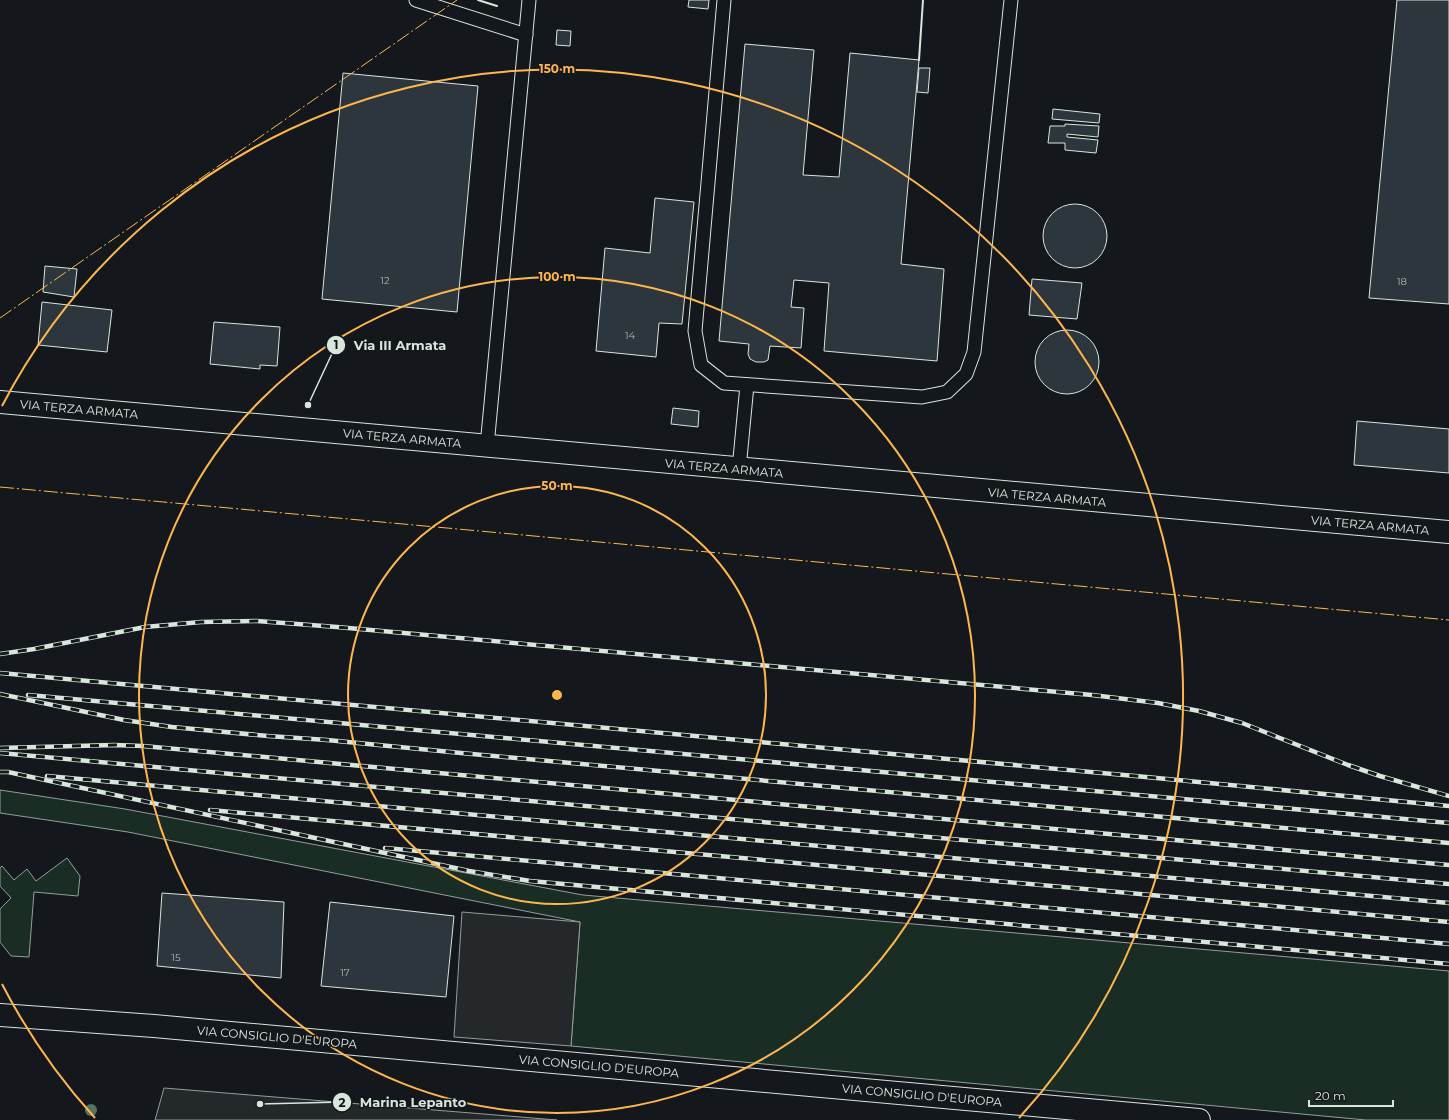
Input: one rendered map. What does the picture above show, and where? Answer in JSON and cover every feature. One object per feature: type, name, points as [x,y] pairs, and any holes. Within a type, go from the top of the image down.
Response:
[{"type":"street","name":"VIA TERZA ARMATA","points":[[0,402],[1449,532]]},
{"type":"street","name":"VIA CONSIGLIO D'EUROPA","points":[[0,1015],[154,1026],[1199,1120]]},
{"type":"lane","points":[[416,0],[526,35]]},
{"type":"lane","points":[[487,446],[529,0]]},
{"type":"lane","points":[[724,0],[695,331],[701,365],[724,383],[922,397],[947,392],[966,374],[974,352],[1011,0]]},
{"type":"lane","points":[[739,469],[747,385]]},
{"type":"green space","points":[[0,790],[125,809],[583,895],[1449,971],[1449,1120],[1366,1120],[571,1046],[580,922],[128,832],[0,813]]},
{"type":"green space","points":[[67,858],[80,876],[78,896],[34,892],[29,957],[11,956],[0,942],[0,909],[11,898],[0,886],[0,868],[2,866],[14,880],[27,869],[36,881]]},
{"type":"shaded area","points":[[462,912],[580,922],[571,1046],[454,1037]]},
{"type":"shaded area","points":[[164,1088],[557,1120],[155,1120]]},
{"type":"building","points":[[689,0],[709,0],[708,9],[688,7]]},
{"type":"building","points":[[1397,0],[1449,0],[1449,304],[1369,298]]},
{"type":"building","points":[[557,30],[571,31],[570,46],[556,45]]},
{"type":"building","points":[[745,44],[814,50],[803,175],[839,177],[850,53],[919,60],[901,264],[944,269],[937,361],[824,351],[829,283],[794,280],[791,307],[804,308],[801,348],[770,346],[768,360],[764,362],[756,362],[750,359],[748,354],[749,344],[719,341]]},
{"type":"building","points":[[919,68],[930,68],[928,93],[917,92]]},
{"type":"building","points":[[343,73],[478,86],[457,312],[322,299]]},
{"type":"building","points":[[1053,109],[1100,114],[1099,123],[1052,119]]},
{"type":"building","points":[[1065,124],[1099,126],[1098,137],[1067,134],[1067,137],[1098,140],[1096,153],[1065,150],[1065,143],[1048,143],[1050,126],[1065,126]]},
{"type":"building","points":[[655,198],[694,202],[682,324],[659,323],[656,357],[596,351],[605,248],[650,253]]},
{"type":"building","points":[[1069,204],[1081,204],[1098,213],[1105,224],[1107,236],[1105,248],[1098,259],[1081,268],[1069,268],[1057,263],[1048,254],[1043,242],[1043,230],[1048,218],[1057,209]]},
{"type":"building","points":[[45,266],[77,269],[74,297],[43,292]]},
{"type":"building","points":[[1032,279],[1082,283],[1077,319],[1029,315]]},
{"type":"building","points":[[42,302],[112,310],[107,352],[38,345]]},
{"type":"building","points":[[214,322],[280,327],[277,366],[260,365],[260,369],[210,364]]},
{"type":"building","points":[[1061,330],[1073,330],[1090,339],[1097,350],[1099,362],[1097,374],[1090,385],[1073,394],[1061,394],[1049,389],[1040,380],[1035,368],[1035,356],[1040,344],[1049,335]]},
{"type":"building","points":[[673,408],[699,411],[698,427],[671,424]]},
{"type":"building","points":[[1357,421],[1449,429],[1449,473],[1354,465]]},
{"type":"building","points":[[162,893],[284,902],[281,978],[157,966]]},
{"type":"building","points":[[330,902],[454,916],[446,997],[321,986]]},
{"type":"railway","points":[[0,654],[34,649],[145,627],[201,622],[257,621],[1092,695],[1158,703],[1199,711],[1242,723],[1348,765],[1449,796]]},
{"type":"railway","points":[[0,673],[1449,806]]},
{"type":"railway","points":[[0,694],[124,720],[172,727],[1449,843]]},
{"type":"railway","points":[[28,695],[1449,823]]},
{"type":"railway","points":[[0,748],[114,745],[143,746],[1449,865]]},
{"type":"railway","points":[[0,753],[1449,884]]},
{"type":"railway","points":[[0,772],[8,772],[469,871],[530,881],[1449,964]]},
{"type":"railway","points":[[47,776],[1449,903]]},
{"type":"railway","points":[[210,810],[1449,922]]},
{"type":"railway","points":[[385,848],[1449,944]]},
{"type":"wall","points":[[478,0],[497,6]]},
{"type":"wall","points":[[919,60],[923,0]]},
{"type":"power","points":[[0,318],[457,0]]},
{"type":"power","points":[[0,487],[1449,620]]},
{"type":"place","name":"Via III Armata","points":[[308,405]]},
{"type":"place","name":"Marina Lepanto","points":[[260,1104]]}]
